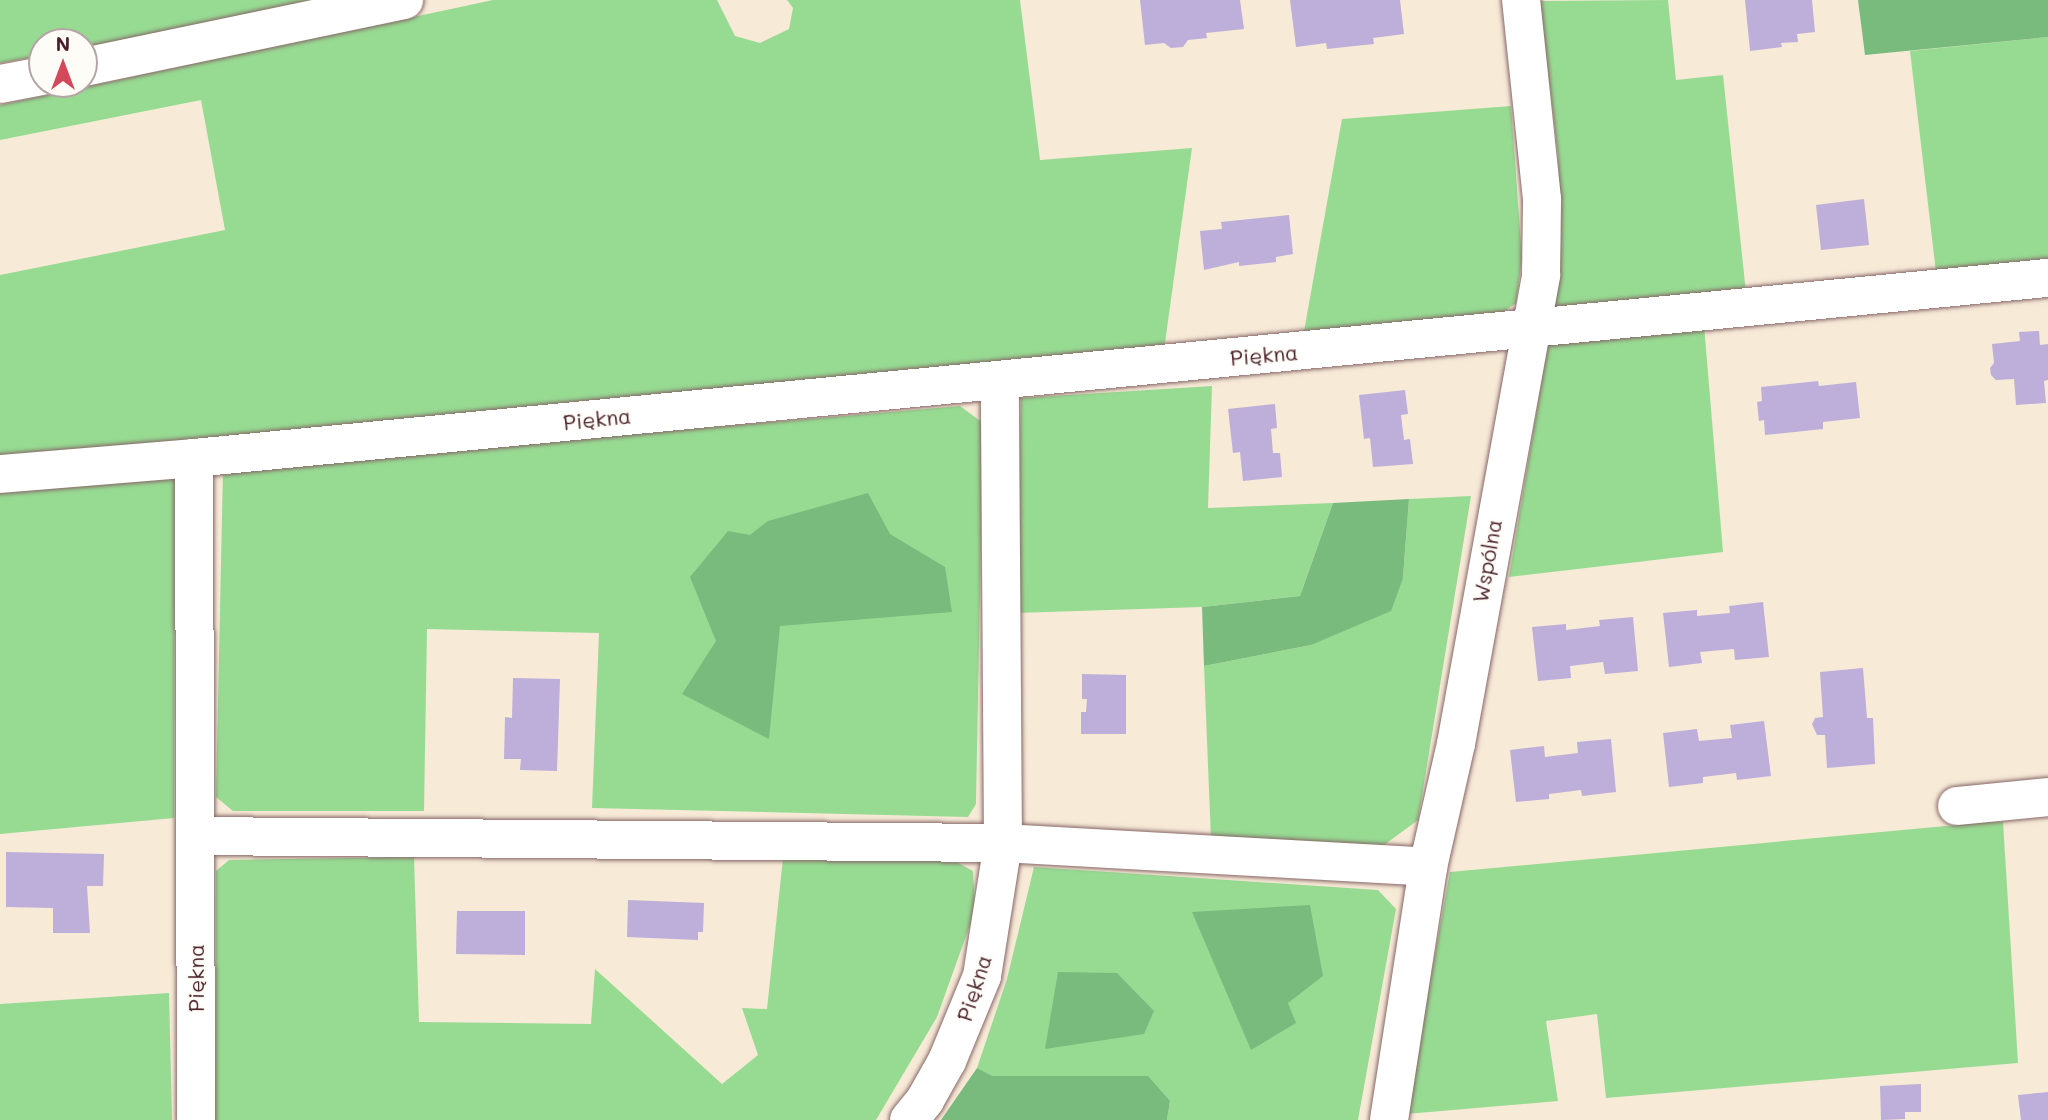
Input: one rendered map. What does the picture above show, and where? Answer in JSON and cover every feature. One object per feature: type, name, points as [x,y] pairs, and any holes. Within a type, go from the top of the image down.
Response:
[{"type":"street","points":[[98,64],[404,0]]},
{"type":"street","name":"Wspólna","points":[[1389,1120],[1428,867],[1456,744],[1528,330],[1541,275],[1542,199],[1521,0]]},
{"type":"street","points":[[0,84],[28,79]]},
{"type":"street","name":"Piękna","points":[[0,474],[194,458],[2048,278]]},
{"type":"street","name":"Piękna","points":[[909,1120],[925,1100],[947,1061],[982,976],[1003,843],[1000,380]]},
{"type":"street","name":"Piękna","points":[[194,458],[196,1120]]},
{"type":"street","points":[[1957,806],[2048,797]]},
{"type":"street","points":[[195,836],[1003,843],[1428,867]]},
{"type":"green space","points":[[0,0],[343,0],[98,46],[98,28],[28,28],[28,58],[0,63]]},
{"type":"green space","points":[[493,0],[717,0],[735,36],[760,43],[789,29],[793,8],[787,0],[1020,0],[1040,160],[1192,148],[1164,350],[0,459],[0,275],[225,230],[201,100],[0,140],[0,105],[33,98],[98,98],[98,84]]},
{"type":"green space","points":[[1668,0],[1676,80],[1723,75],[1747,302],[1552,310],[1561,243],[1558,156],[1540,1]]},
{"type":"green space","points":[[1858,0],[2048,0],[2048,37],[1865,55]]},
{"type":"green space","points":[[2048,37],[2048,274],[1938,289],[1910,51]]},
{"type":"green space","points":[[1511,106],[1522,258],[1516,303],[1498,316],[1303,337],[1342,119]]},
{"type":"green space","points":[[1704,325],[1723,552],[1509,577],[1549,337]]},
{"type":"green space","points":[[1212,386],[1208,508],[1333,503],[1300,596],[1202,607],[1016,613],[1021,398]]},
{"type":"green space","points":[[960,406],[983,423],[976,804],[968,817],[592,808],[599,633],[427,629],[424,811],[233,811],[216,797],[223,469]]},
{"type":"green space","points":[[175,473],[174,818],[0,834],[0,493]]},
{"type":"green space","points":[[868,493],[890,534],[945,567],[952,612],[780,626],[769,739],[682,694],[716,641],[690,577],[728,531],[750,535],[768,521]]},
{"type":"green space","points":[[1471,496],[1418,820],[1384,845],[1211,839],[1204,666],[1311,645],[1403,578],[1409,499]]},
{"type":"green space","points":[[1409,499],[1403,578],[1391,611],[1311,645],[1204,666],[1202,607],[1300,596],[1333,503]]},
{"type":"green space","points":[[2003,822],[2018,1063],[1606,1098],[1597,1014],[1546,1021],[1558,1101],[1406,1114],[1450,872]]},
{"type":"green space","points":[[414,857],[419,1022],[591,1024],[595,969],[722,1084],[758,1055],[742,1008],[767,1009],[783,858],[953,860],[973,871],[975,911],[937,1017],[876,1120],[215,1120],[216,871],[229,860]]},
{"type":"green space","points":[[1034,867],[1378,890],[1396,909],[1358,1120],[1167,1120],[1170,1101],[993,1076],[977,1068],[1007,979]]},
{"type":"green space","points":[[1310,905],[1323,976],[1288,1003],[1296,1023],[1251,1050],[1192,912]]},
{"type":"green space","points":[[1058,972],[1117,973],[1154,1011],[1144,1034],[1045,1049]]},
{"type":"green space","points":[[169,993],[172,1120],[0,1120],[0,1004]]},
{"type":"green space","points":[[977,1068],[993,1076],[1148,1076],[1170,1101],[1167,1120],[941,1120]]},
{"type":"building","points":[[1140,0],[1240,0],[1244,29],[1206,33],[1207,38],[1188,40],[1183,47],[1171,48],[1164,43],[1145,45]]},
{"type":"building","points":[[1290,0],[1400,0],[1404,34],[1373,38],[1374,44],[1327,49],[1326,43],[1296,47]]},
{"type":"building","points":[[1745,0],[1812,0],[1815,32],[1797,34],[1798,42],[1781,43],[1782,47],[1750,51]]},
{"type":"building","points":[[1864,199],[1869,245],[1821,250],[1816,205]]},
{"type":"building","points":[[1289,215],[1293,254],[1276,257],[1276,262],[1239,266],[1239,262],[1204,270],[1200,231],[1222,229],[1221,222]]},
{"type":"building","points":[[2039,331],[2040,345],[2048,344],[2048,380],[2044,381],[2046,403],[2016,405],[2014,379],[1996,380],[1991,375],[1990,368],[1994,363],[1992,344],[2020,341],[2019,332]]},
{"type":"building","points":[[1818,381],[1819,386],[1856,382],[1860,418],[1823,422],[1823,429],[1765,435],[1764,420],[1759,421],[1757,402],[1762,401],[1761,387]]},
{"type":"building","points":[[1405,390],[1408,414],[1401,415],[1404,440],[1410,439],[1413,464],[1373,467],[1370,438],[1364,439],[1359,395]]},
{"type":"building","points":[[1275,404],[1277,428],[1271,429],[1273,453],[1280,453],[1282,477],[1243,481],[1240,452],[1233,453],[1228,409]]},
{"type":"building","points":[[1763,602],[1769,657],[1735,660],[1734,649],[1700,652],[1702,663],[1669,667],[1663,613],[1697,610],[1697,616],[1730,613],[1729,606]]},
{"type":"building","points":[[1633,617],[1638,671],[1605,674],[1603,662],[1570,666],[1571,678],[1538,681],[1532,627],[1566,624],[1566,630],[1600,626],[1599,620]]},
{"type":"building","points":[[1863,668],[1867,718],[1873,718],[1875,764],[1827,768],[1825,735],[1817,735],[1812,724],[1815,718],[1823,717],[1820,672]]},
{"type":"building","points":[[1082,674],[1126,675],[1126,734],[1081,734],[1081,712],[1086,712],[1087,699],[1082,699]]},
{"type":"building","points":[[513,678],[560,679],[557,771],[520,770],[521,759],[504,759],[505,717],[512,718]]},
{"type":"building","points":[[1764,721],[1771,776],[1737,780],[1736,773],[1703,777],[1703,783],[1669,787],[1663,733],[1697,729],[1699,741],[1732,738],[1730,725]]},
{"type":"building","points":[[1611,739],[1616,792],[1582,796],[1581,790],[1549,794],[1549,799],[1516,802],[1510,750],[1544,746],[1545,757],[1578,753],[1577,742]]},
{"type":"building","points":[[6,852],[104,854],[103,886],[87,886],[90,933],[53,933],[53,908],[6,907]]},
{"type":"building","points":[[628,900],[704,903],[703,932],[698,932],[698,940],[627,937]]},
{"type":"building","points":[[457,911],[525,911],[525,955],[456,954]]},
{"type":"building","points":[[1921,1084],[1921,1112],[1905,1112],[1905,1119],[1881,1120],[1880,1086]]},
{"type":"building","points":[[2048,1092],[2048,1120],[2021,1120],[2018,1095]]}]
